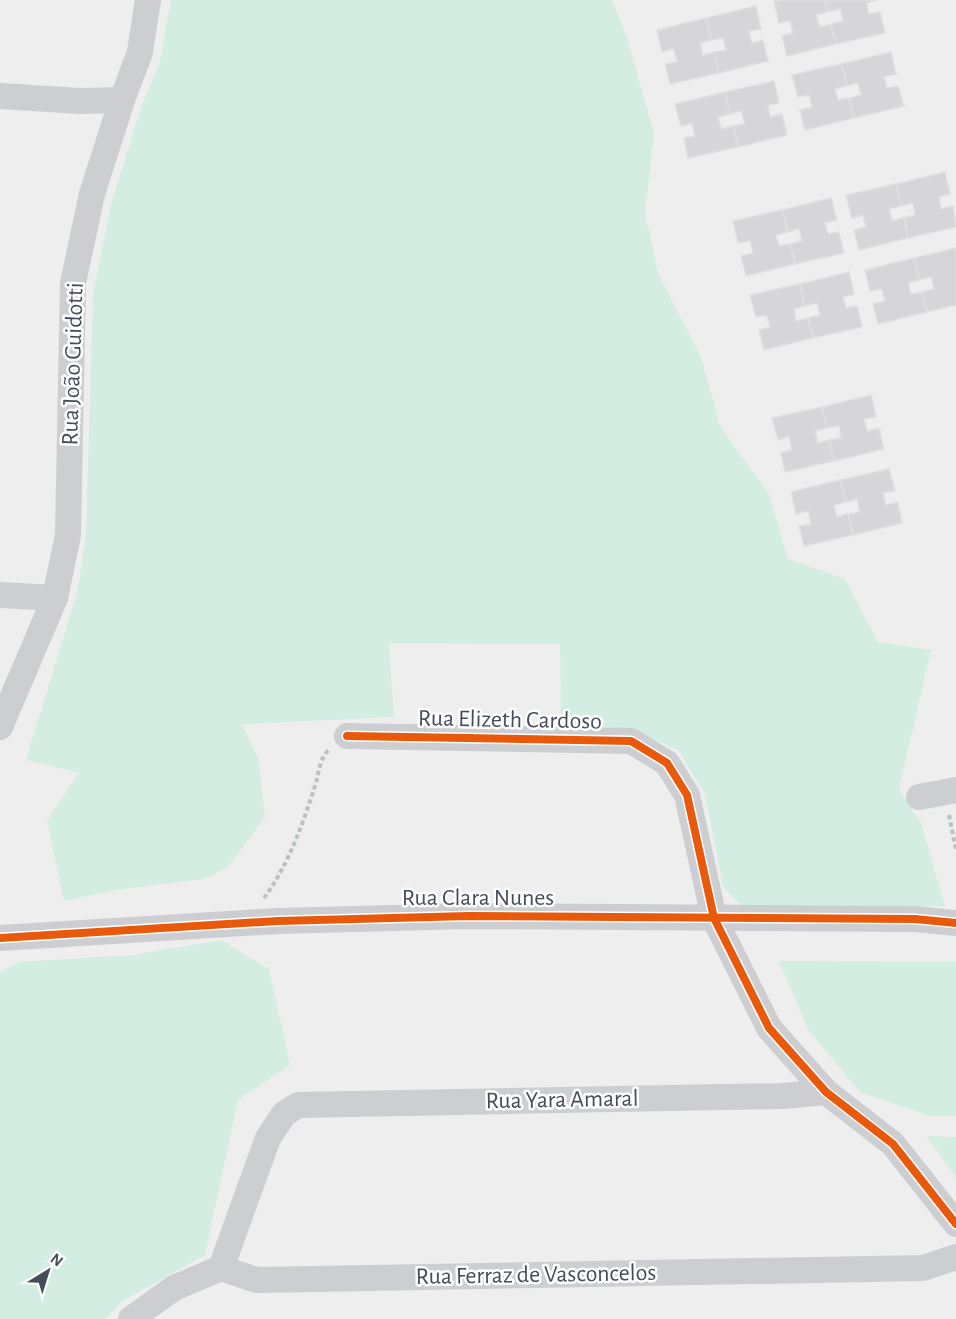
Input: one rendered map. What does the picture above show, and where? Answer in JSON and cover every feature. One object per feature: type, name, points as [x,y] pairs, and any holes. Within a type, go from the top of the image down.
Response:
[{"type":"street","name":"Rua João Guidotti","points":[[0,727],[55,598],[68,535],[73,283],[92,194],[140,52],[148,0]]},
{"type":"street","points":[[0,96],[80,101],[122,100]]},
{"type":"street","points":[[0,596],[55,598]]},
{"type":"street","name":"Rua Elizeth Cardoso","points":[[347,736],[631,741],[667,763],[687,795],[714,918]]},
{"type":"street","name":"Rua Clara Nunes","points":[[0,938],[246,923],[469,916],[915,918],[956,923]]},
{"type":"street","points":[[714,918],[769,1028],[826,1092],[893,1144],[956,1224]]},
{"type":"street","name":"Rua Yara Amaral","points":[[221,1268],[268,1138],[284,1113],[298,1105],[783,1096],[826,1092]]},
{"type":"street","name":"Rua Ferraz de Vasconcelos","points":[[221,1268],[256,1280],[268,1280],[923,1268],[956,1257]]},
{"type":"street","points":[[131,1319],[174,1288],[221,1268]]},
{"type":"path","points":[[246,923],[272,888],[295,845],[324,754],[347,736]]},
{"type":"path","points":[[940,793],[956,850]]},
{"type":"green space","points":[[171,0],[612,0],[627,37],[654,134],[645,214],[658,273],[701,357],[720,426],[769,494],[788,559],[845,579],[878,642],[931,650],[899,789],[921,823],[945,906],[740,905],[723,886],[705,794],[678,750],[630,730],[561,722],[560,644],[389,643],[394,717],[242,724],[259,760],[265,817],[228,867],[204,879],[115,890],[64,901],[47,821],[79,773],[26,760],[78,589],[86,533],[93,293],[111,204],[142,105],[160,61]]},
{"type":"green space","points":[[221,940],[269,969],[290,1065],[238,1100],[205,1255],[121,1302],[105,1319],[0,1319],[0,973],[19,962],[133,955]]},
{"type":"green space","points":[[779,961],[956,962],[956,1116],[930,1116],[860,1092],[808,1029]]},
{"type":"green space","points":[[926,1136],[956,1137],[956,1177]]},
{"type":"building","points":[[825,0],[828,12],[816,15],[820,27],[831,24],[836,44],[787,56],[782,36],[793,33],[790,21],[779,23],[774,1]]},
{"type":"building","points":[[825,0],[877,0],[866,3],[869,14],[880,12],[885,33],[836,44],[831,24],[843,21],[840,9],[828,12]]},
{"type":"building","points":[[756,6],[761,29],[749,31],[752,43],[763,40],[768,61],[719,73],[714,52],[726,50],[723,38],[711,40],[706,18]]},
{"type":"building","points":[[706,18],[711,40],[700,43],[703,55],[714,52],[719,73],[670,84],[665,64],[677,62],[674,49],[662,52],[657,30]]},
{"type":"building","points":[[891,52],[896,74],[884,77],[887,88],[898,86],[904,106],[854,118],[849,98],[861,95],[858,83],[847,86],[841,64]]},
{"type":"building","points":[[841,64],[847,86],[835,89],[838,100],[849,98],[854,118],[805,130],[800,110],[812,107],[809,95],[798,97],[792,75]]},
{"type":"building","points":[[774,81],[779,103],[768,105],[770,117],[782,114],[787,135],[738,147],[733,126],[745,124],[741,111],[730,114],[725,92]]},
{"type":"building","points":[[725,92],[730,114],[718,117],[721,129],[733,126],[738,147],[688,158],[684,138],[695,136],[692,123],[681,126],[675,104]]},
{"type":"building","points":[[945,172],[950,194],[939,197],[941,209],[953,206],[956,227],[908,238],[904,218],[915,215],[913,203],[901,206],[896,184]]},
{"type":"building","points":[[896,184],[901,206],[889,209],[892,221],[904,218],[908,238],[859,250],[854,230],[866,227],[863,215],[852,218],[846,195]]},
{"type":"building","points":[[831,198],[837,220],[825,223],[828,234],[839,232],[844,253],[795,264],[790,244],[802,241],[799,229],[788,232],[782,210]]},
{"type":"building","points":[[782,210],[788,232],[776,235],[779,246],[790,244],[795,264],[746,276],[741,256],[753,253],[750,241],[738,243],[733,221]]},
{"type":"building","points":[[956,248],[956,305],[927,312],[922,292],[934,289],[931,277],[919,280],[914,258]]},
{"type":"building","points":[[914,258],[919,280],[908,283],[911,294],[922,292],[927,312],[878,324],[873,304],[885,301],[882,289],[870,291],[865,270]]},
{"type":"building","points":[[849,272],[854,294],[843,297],[846,308],[857,306],[862,327],[813,338],[808,318],[820,315],[817,303],[805,306],[800,284]]},
{"type":"building","points":[[800,284],[805,306],[794,309],[796,321],[808,318],[813,338],[764,350],[759,330],[770,327],[767,315],[756,317],[750,295]]},
{"type":"building","points":[[871,395],[876,417],[864,419],[867,431],[879,428],[884,449],[834,461],[829,440],[841,438],[839,426],[827,428],[822,407]]},
{"type":"building","points":[[822,407],[827,428],[815,431],[818,443],[829,440],[834,461],[785,472],[781,453],[792,450],[789,437],[778,440],[772,418]]},
{"type":"building","points":[[889,469],[895,491],[883,493],[886,505],[898,502],[902,523],[853,535],[848,514],[860,512],[857,499],[846,502],[840,480]]},
{"type":"building","points":[[840,480],[846,502],[834,505],[837,517],[848,514],[853,535],[804,546],[799,526],[811,524],[808,511],[796,514],[791,492]]},
{"type":"cycle path","points":[[347,736],[631,741],[667,763],[687,795],[714,918],[769,1028],[826,1092],[893,1144],[956,1224]]},
{"type":"cycle path","points":[[0,938],[278,921],[469,916],[915,919],[956,923]]}]
